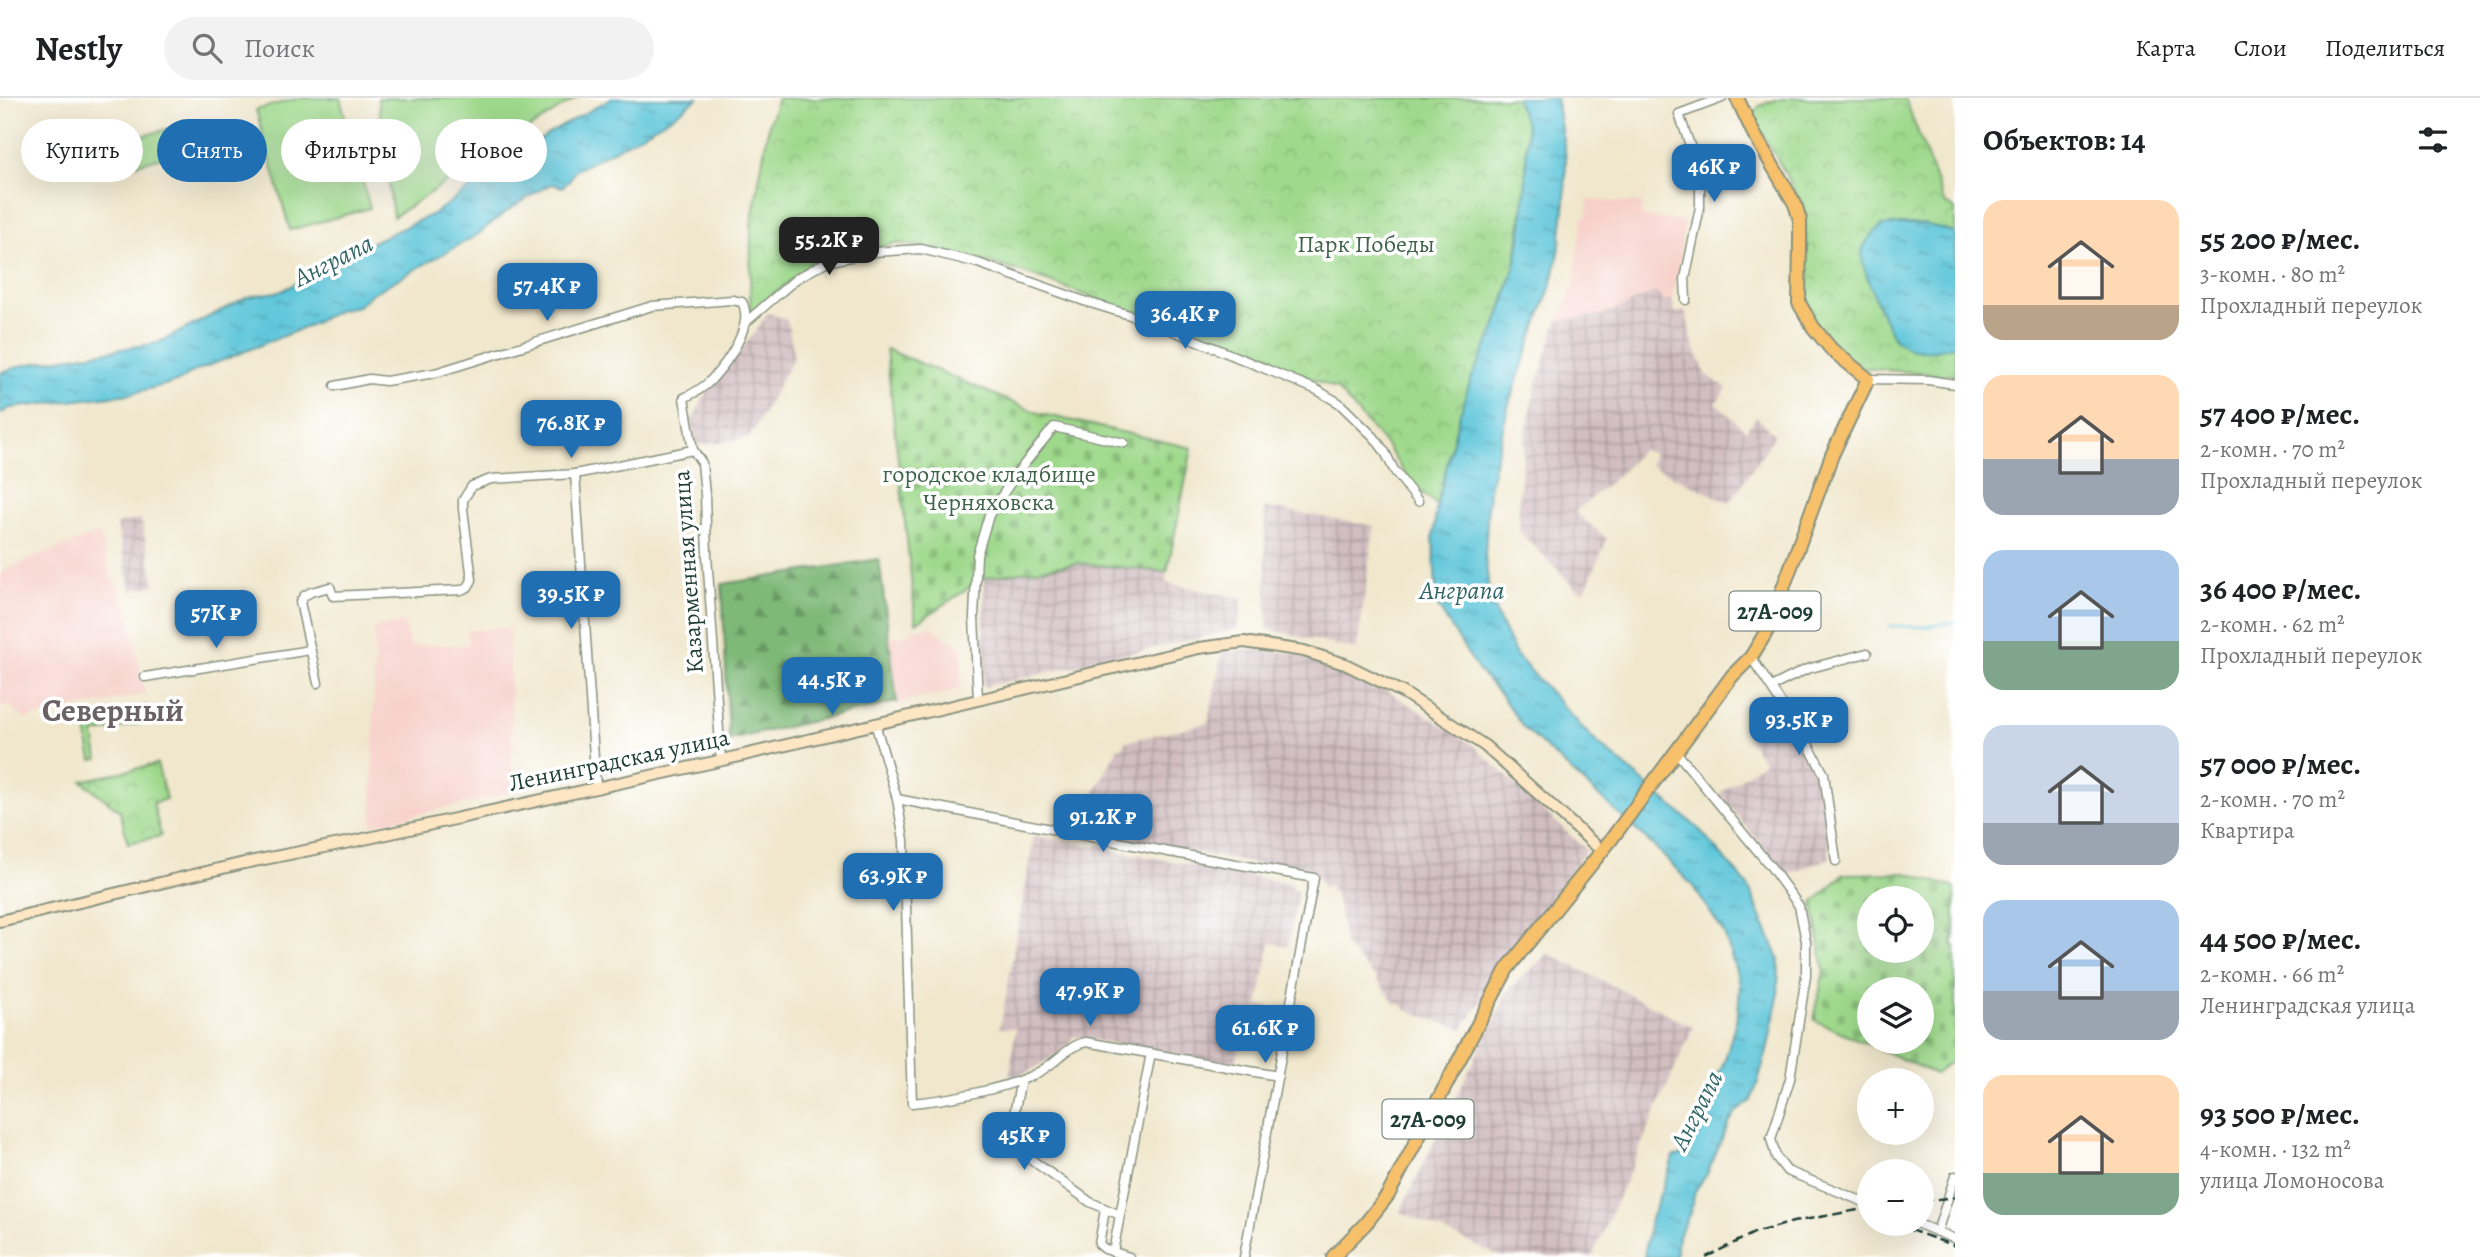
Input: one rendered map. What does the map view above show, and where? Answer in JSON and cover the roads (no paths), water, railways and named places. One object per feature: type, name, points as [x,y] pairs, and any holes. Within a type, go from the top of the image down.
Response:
[{"type":"main road","points":[[1737,98],[1754,134],[1796,204],[1800,220],[1799,303],[1813,327],[1832,350],[1868,379]]},
{"type":"main road","name":"27А-009","points":[[1333,1257],[1366,1223],[1388,1195],[1507,969],[1664,771],[1732,676],[1751,657],[1768,629],[1832,455],[1868,379]]},
{"type":"street","points":[[1686,300],[1685,279],[1700,207],[1700,187],[1692,151],[1679,114],[1722,98]]},
{"type":"street","points":[[746,322],[796,279],[826,262],[902,248],[921,249],[978,263],[1149,321],[1317,390],[1339,403],[1374,437],[1394,471],[1418,501]]},
{"type":"street","points":[[335,386],[360,380],[386,381],[435,373],[652,306],[732,300],[742,302],[746,309],[746,322],[736,346],[711,380],[684,398],[693,450]]},
{"type":"street","points":[[1868,379],[1928,380],[1955,384]]},
{"type":"street","points":[[978,699],[974,617],[977,555],[989,515],[1017,473],[1054,426],[1125,443]]},
{"type":"street","name":"Казарменная улица","points":[[310,650],[300,601],[311,592],[330,586],[333,596],[461,590],[468,587],[472,580],[463,509],[466,492],[480,481],[575,474],[693,450],[700,458],[704,475],[720,760]]},
{"type":"street","points":[[575,474],[596,787]]},
{"type":"street","name":"Ленинградская улица","points":[[0,920],[244,863],[355,842],[720,760],[1199,648],[1244,642],[1304,651],[1345,664],[1404,693],[1485,746],[1602,851]]},
{"type":"street","points":[[145,677],[310,650],[318,683]]},
{"type":"street","points":[[1771,687],[1807,669],[1867,653]]},
{"type":"street","points":[[1751,657],[1810,746],[1824,774],[1836,861]]},
{"type":"street","points":[[875,723],[897,799],[904,840],[912,1103],[952,1098],[1021,1080],[1042,1071],[1081,1043],[1278,1076]]},
{"type":"street","points":[[1677,753],[1799,905],[1806,941],[1806,976],[1790,1079],[1771,1139],[1776,1157],[1787,1171],[1857,1199]]},
{"type":"street","points":[[897,799],[1314,878],[1244,1257]]},
{"type":"street","points":[[1113,1252],[1151,1054]]},
{"type":"street","points":[[1021,1080],[1009,1138],[1011,1144],[1090,1202],[1120,1215]]},
{"type":"street","points":[[1937,1232],[1955,1176]]},
{"type":"street","points":[[1105,1210],[1099,1244],[1129,1257]]},
{"type":"street","points":[[1934,1231],[1955,1239]]},
{"type":"water","name":"Анграпа","points":[[612,98],[698,98],[631,141],[574,171],[570,180],[562,187],[553,184],[545,187],[504,213],[477,235],[371,294],[358,306],[339,310],[306,327],[193,372],[180,381],[129,394],[10,408],[0,414],[0,373],[23,365],[158,343],[247,297],[282,291],[364,246],[433,214],[479,182],[547,182],[548,134]]},
{"type":"water","name":"Анграпа","points":[[1516,98],[1556,98],[1566,158],[1565,200],[1559,252],[1552,282],[1509,403],[1489,489],[1485,554],[1489,590],[1497,616],[1516,655],[1593,739],[1699,829],[1748,886],[1779,959],[1778,997],[1756,1088],[1751,1101],[1736,1112],[1729,1123],[1707,1174],[1695,1191],[1690,1213],[1678,1236],[1675,1257],[1644,1257],[1650,1222],[1674,1156],[1683,1155],[1708,1119],[1706,1095],[1725,1060],[1738,1013],[1740,984],[1724,933],[1692,885],[1660,852],[1523,727],[1500,694],[1478,670],[1437,605],[1433,538],[1437,505],[1471,379],[1494,331],[1506,296],[1522,227],[1527,127]]},
{"type":"water","points":[[1925,224],[1955,233],[1955,345],[1916,350],[1901,345],[1895,340],[1880,310],[1865,272],[1862,253],[1867,241],[1881,226]]},
{"type":"waterway","points":[[1890,626],[1924,627],[1955,622]]},
{"type":"railway","points":[[1934,1200],[1955,1197]]},
{"type":"railway","points":[[1706,1257],[1754,1233],[1793,1222],[1857,1210]]},
{"type":"railway","points":[[1927,1236],[1955,1246]]},
{"type":"district","name":"Северный","points":[[113,710]]},
{"type":"park label","name":"Парк Победы","points":[[1366,244]]},
{"type":"park label","name":"городское кладбище Черняховска","points":[[989,488]]}]
